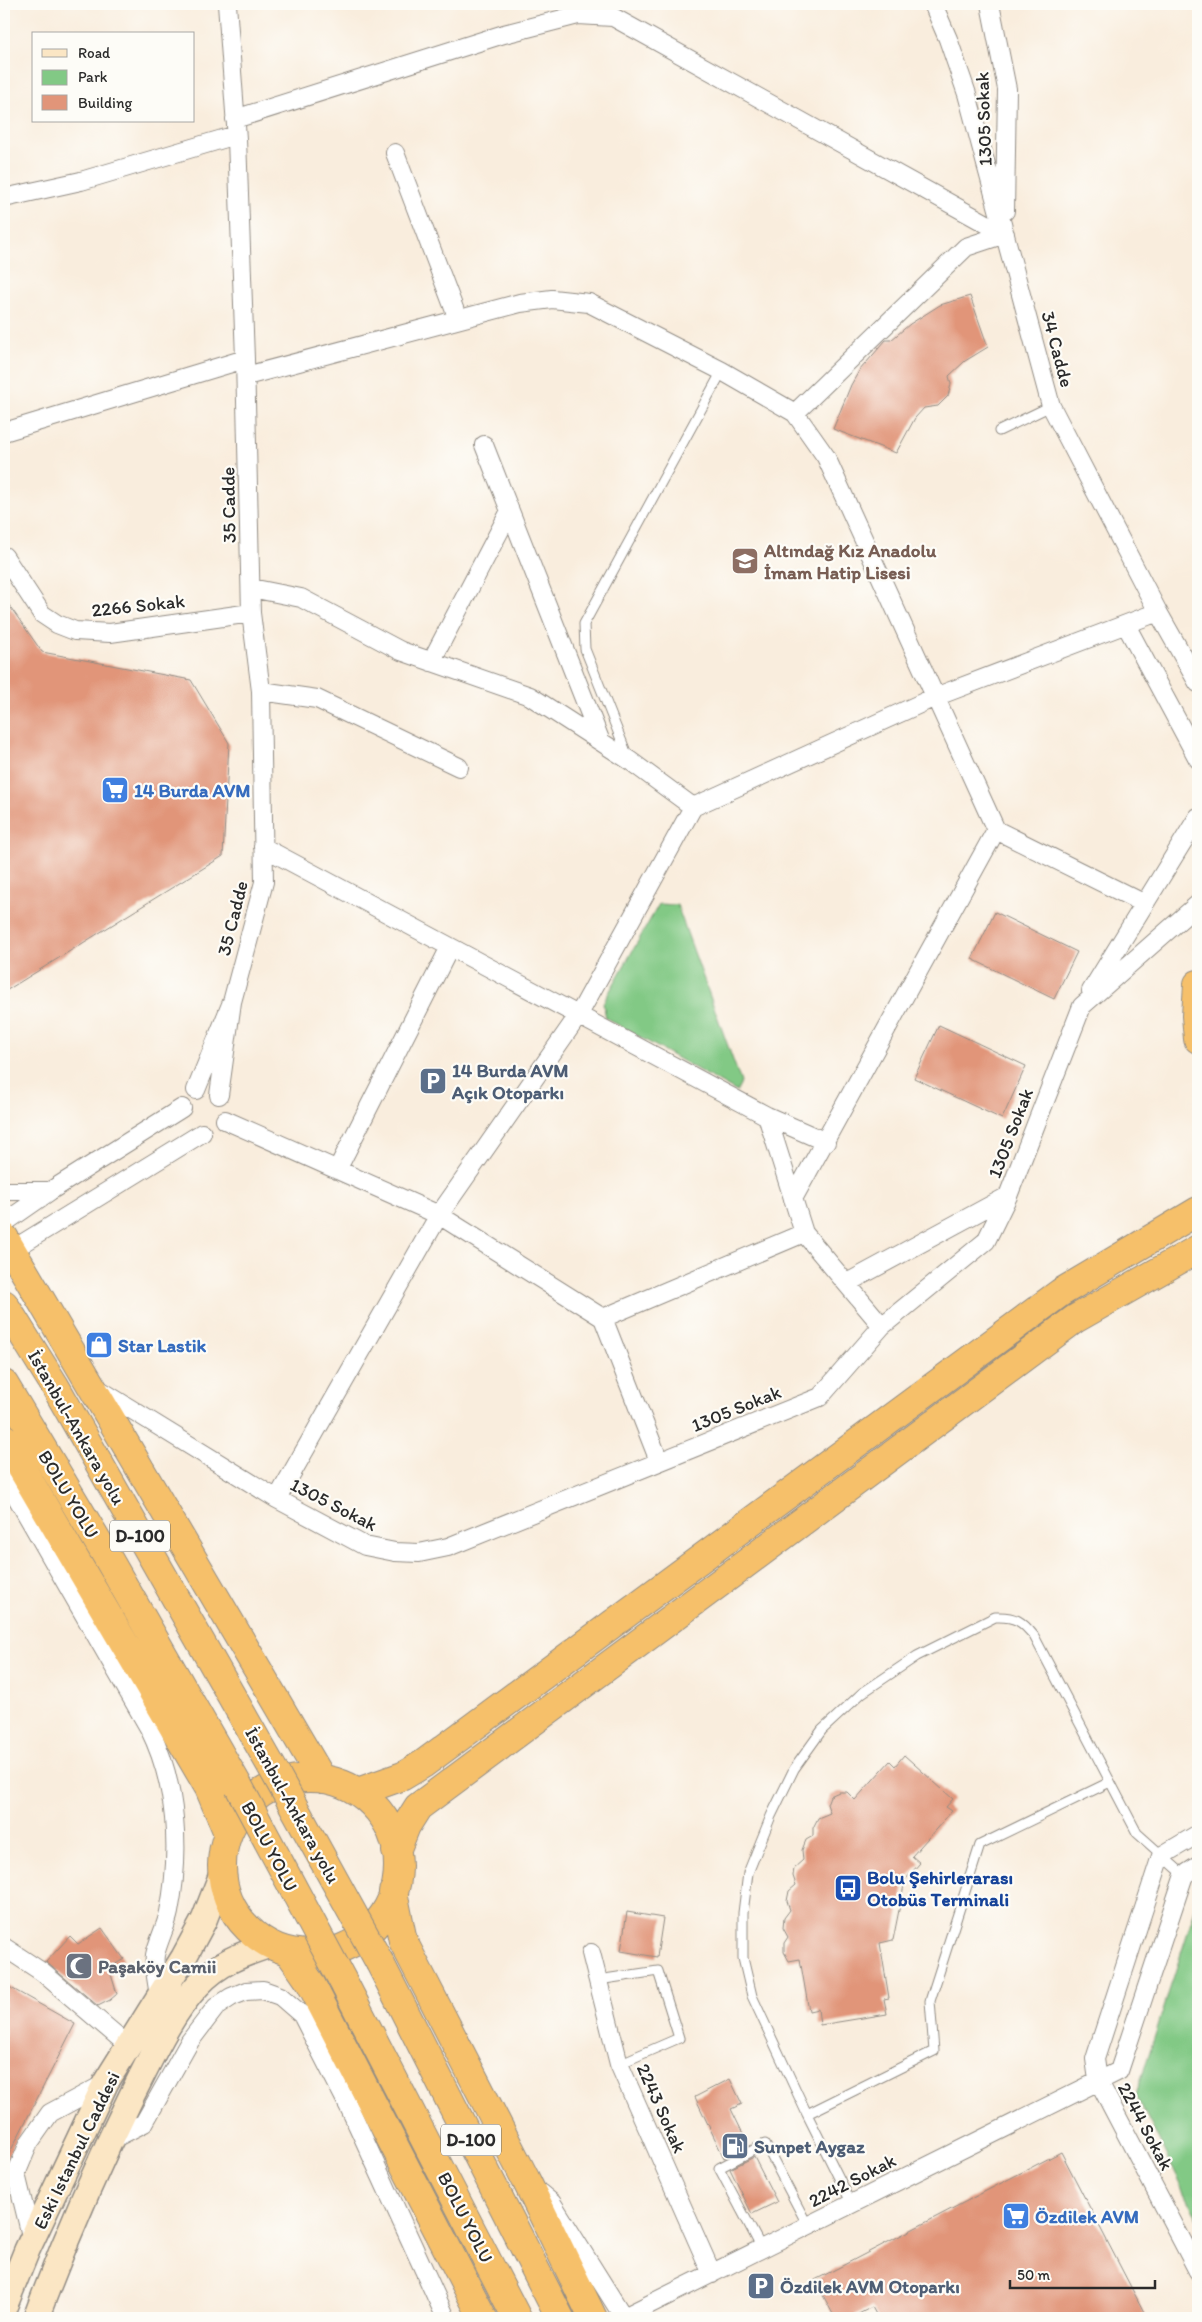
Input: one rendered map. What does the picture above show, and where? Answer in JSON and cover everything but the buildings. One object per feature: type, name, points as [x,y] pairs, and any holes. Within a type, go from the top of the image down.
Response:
[{"type":"highway","points":[[1198,984],[1196,1016],[1198,1039]]},
{"type":"highway","points":[[358,1792],[397,1779],[423,1764],[1060,1293],[1195,1207]]},
{"type":"highway","points":[[8,1243],[322,1779]]},
{"type":"highway","points":[[396,1851],[406,1826],[418,1807],[1075,1319],[1198,1249]]},
{"type":"highway","name":"İstanbul-Ankara yolu","points":[[4,1304],[55,1386],[273,1769],[380,1962],[560,2318]]},
{"type":"highway","name":"BOLU YOLU","points":[[4,1384],[106,1555],[239,1787],[345,1985],[517,2318]]},
{"type":"highway","points":[[4,1438],[209,1788],[228,1833]]},
{"type":"highway","points":[[298,1778],[322,1779],[345,1785],[358,1792],[381,1814],[390,1831],[396,1851],[397,1872],[393,1892],[384,1912],[370,1930],[353,1943],[333,1951],[311,1954],[280,1948],[251,1932],[237,1916],[227,1896],[222,1874],[222,1853],[228,1833],[239,1813],[250,1802],[276,1784],[298,1778]]},
{"type":"highway","points":[[393,1892],[403,1941],[526,2180],[593,2318]]},
{"type":"highway","points":[[280,1948],[310,1982],[483,2318]]},
{"type":"main road","name":"Eski Istanbul Caddesi","points":[[4,2307],[32,2240],[106,2082],[130,2047],[204,1920],[222,1874]]},
{"type":"main road","points":[[36,2318],[62,2246],[110,2141],[155,2048],[173,2019],[197,1985],[229,1960],[280,1948]]},
{"type":"street","name":"35 Cadde","points":[[227,4],[236,127],[246,368],[252,613],[261,692],[264,882],[232,1002]]},
{"type":"street","name":"34 Cadde","points":[[933,4],[967,94],[1051,406],[1158,612],[1198,683]]},
{"type":"street","name":"1305 Sokak","points":[[990,4],[1007,89],[1005,234]]},
{"type":"street","points":[[4,198],[81,181],[504,34],[578,15],[611,10],[1005,234]]},
{"type":"street","points":[[395,153],[458,319]]},
{"type":"street","points":[[795,413],[966,247],[1005,234]]},
{"type":"street","points":[[4,432],[246,368],[520,303],[552,299],[589,303],[722,371],[795,413],[826,457],[996,830],[1143,903]]},
{"type":"street","points":[[484,445],[601,742]]},
{"type":"street","points":[[431,662],[510,510]]},
{"type":"street","name":"2266 Sokak","points":[[4,556],[42,614],[57,624],[76,631],[110,633],[252,613]]},
{"type":"street","points":[[251,588],[301,598],[401,651],[530,696],[629,760],[693,807]]},
{"type":"street","points":[[277,1499],[439,1215],[578,1016],[693,807],[935,698],[1126,626],[1158,612]]},
{"type":"street","points":[[1126,626],[1198,759]]},
{"type":"street","points":[[261,692],[317,699],[459,766]]},
{"type":"street","points":[[1082,1006],[1143,903],[1198,817]]},
{"type":"street","points":[[793,1199],[996,830]]},
{"type":"street","points":[[263,847],[767,1116],[826,1142]]},
{"type":"street","name":"1305 Sokak","points":[[93,1386],[277,1499],[364,1546],[394,1552],[418,1553],[448,1547],[820,1397],[882,1326],[986,1240],[1008,1196],[1082,1006],[1198,904]]},
{"type":"street","points":[[337,1170],[450,947]]},
{"type":"street","points":[[196,1090],[232,1002]]},
{"type":"street","points":[[8,1243],[202,1133],[215,1130],[225,1120],[226,1107],[219,1094],[232,1002]]},
{"type":"street","points":[[202,1133],[189,1128],[182,1116],[182,1108],[186,1097],[196,1090],[208,1089],[219,1094]]},
{"type":"street","points":[[4,1223],[50,1191],[182,1108]]},
{"type":"street","points":[[767,1116],[804,1233],[882,1326]]},
{"type":"street","points":[[225,1120],[439,1215],[603,1318],[660,1461]]},
{"type":"street","points":[[4,1191],[50,1191]]},
{"type":"street","points":[[847,1283],[1008,1196]]},
{"type":"street","points":[[603,1318],[804,1233]]},
{"type":"street","points":[[4,1475],[149,1728],[165,1766],[173,1813],[175,1859],[169,1912],[155,1957],[159,1997]]},
{"type":"street","points":[[1098,2080],[1095,2059],[1161,1856],[1198,1834]]},
{"type":"street","name":"2242 Sokak","points":[[624,2318],[1120,2070],[1191,1871]]},
{"type":"street","points":[[4,1947],[42,1972],[130,2047]]},
{"type":"street","name":"2243 Sokak","points":[[591,1953],[619,2064],[712,2274]]},
{"type":"street","points":[[110,2141],[144,2124],[190,2041],[216,2007],[231,1997],[246,1991],[263,1990],[280,1996],[302,2015],[351,2111],[446,2318]]},
{"type":"street","name":"2244 Sokak","points":[[1098,2080],[1198,2271]]},
{"type":"street","points":[[32,2240],[16,2174],[29,2143],[50,2113],[106,2082]]},
{"type":"street","points":[[526,2180],[552,2204],[624,2318]]},
{"type":"lane","points":[[629,760],[585,649],[584,624],[722,371]]},
{"type":"lane","points":[[999,432],[1051,406]]},
{"type":"lane","points":[[852,2204],[807,2114],[752,1996],[743,1958],[743,1913],[748,1873],[771,1816],[794,1768],[822,1730],[862,1693],[918,1656],[995,1617],[1008,1616],[1023,1623],[1034,1636],[1137,1833],[1161,1856],[1191,1871]]},
{"type":"lane","points":[[807,2114],[934,2050],[930,2001],[980,1845],[1110,1782]]},
{"type":"lane","points":[[598,1980],[658,1972],[680,2038],[619,2064]]},
{"type":"lane","points":[[762,2249],[719,2168],[765,2144],[808,2226]]},
{"type":"green space","points":[[659,904],[677,905],[741,1082],[737,1092],[606,1018],[603,1003]]},
{"type":"green space","points":[[1198,1900],[1198,2219],[1136,2095]]},
{"type":"place","name":"Altındağ Kız Anadolu İmam Hatip Lisesi","points":[[745,561]]},
{"type":"place","name":"14 Burda AVM","points":[[115,790]]},
{"type":"place","name":"14 Burda AVM Açık Otoparkı","points":[[433,1081]]},
{"type":"place","name":"Star Lastik","points":[[99,1345]]},
{"type":"place","name":"Bolu Şehirlerarası Otobüs Terminali","points":[[848,1888]]},
{"type":"place","name":"Paşaköy Camii","points":[[79,1966]]},
{"type":"place","name":"Sunpet Aygaz","points":[[735,2146]]},
{"type":"place","name":"Özdilek AVM","points":[[1016,2216]]},
{"type":"place","name":"Özdilek AVM Otoparkı","points":[[761,2286]]}]
